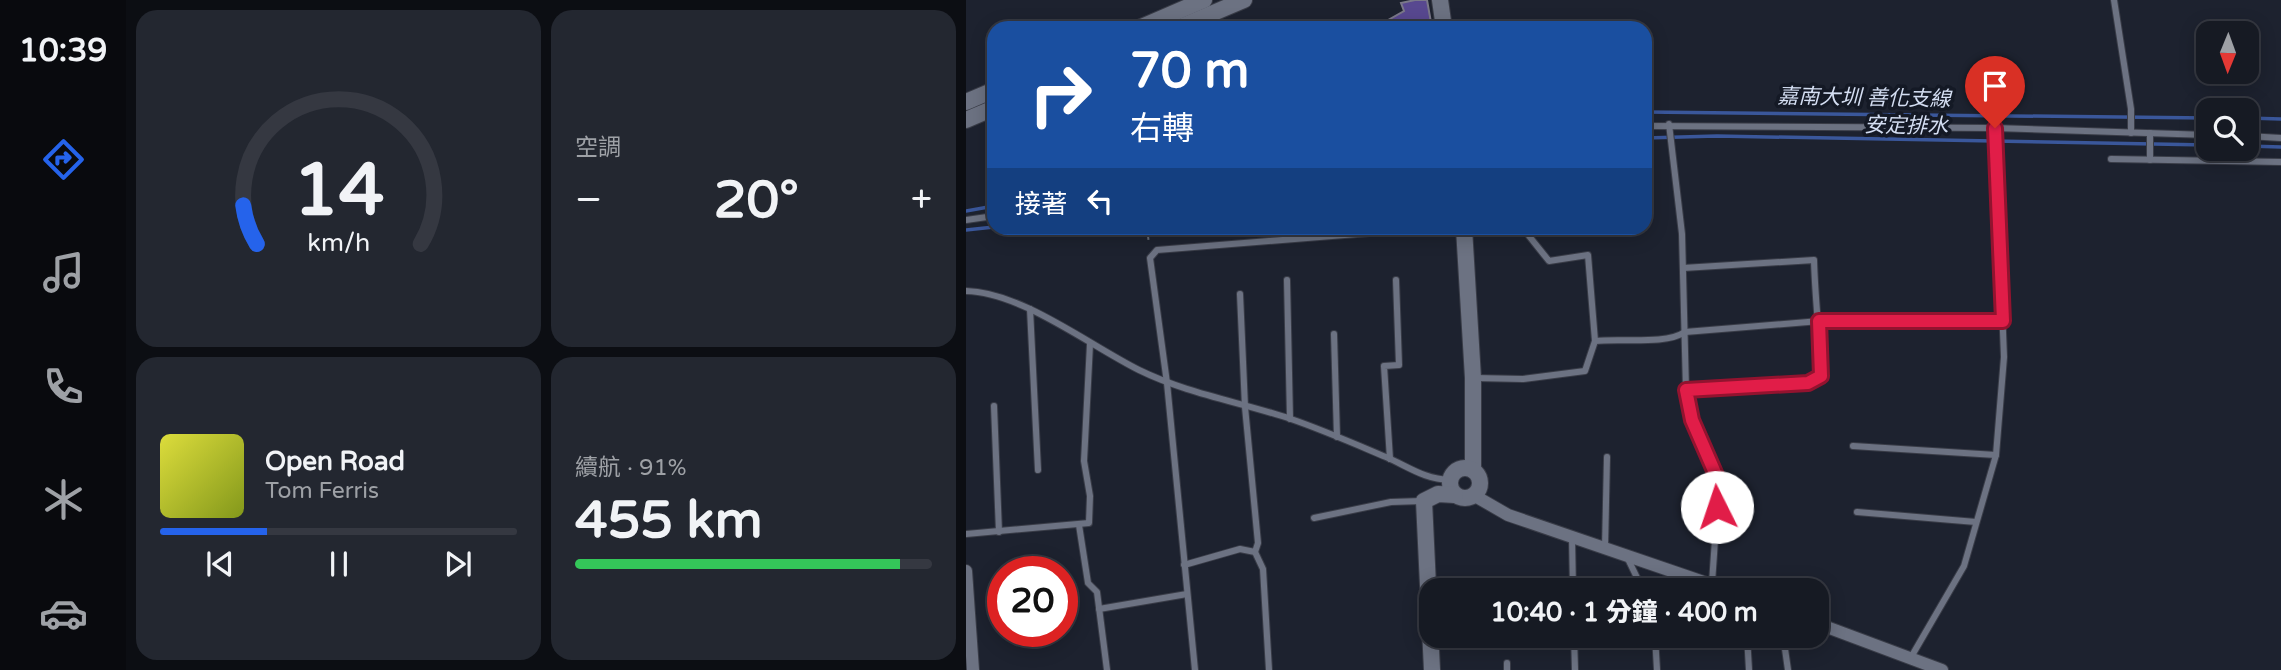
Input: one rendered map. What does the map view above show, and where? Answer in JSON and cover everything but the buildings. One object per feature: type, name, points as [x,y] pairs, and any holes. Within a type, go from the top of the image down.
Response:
[{"type":"street","points":[[1178,16],[1204,0]]},
{"type":"street","points":[[1178,16],[1244,0]]},
{"type":"street","points":[[1440,0],[1443,21]]},
{"type":"street","points":[[966,102],[987,93]]},
{"type":"street","points":[[966,120],[987,111]]},
{"type":"street","points":[[1464,235],[1473,379],[1473,470],[1481,482],[1475,496]]},
{"type":"street","points":[[1432,670],[1424,501],[1453,487],[1459,469],[1473,470]]},
{"type":"street","points":[[1453,487],[1465,499],[1475,496],[1508,515],[1698,578]]},
{"type":"street","points":[[966,571],[973,670]]},
{"type":"street","points":[[1829,628],[1942,670]]},
{"type":"street","points":[[1901,670],[1910,659]]},
{"type":"lane","points":[[2114,0],[2131,109],[2131,133]]},
{"type":"lane","points":[[1669,124],[1683,268],[1686,390],[1692,420],[1719,482],[1712,578]]},
{"type":"lane","points":[[1652,125],[1995,128],[2196,135]]},
{"type":"lane","points":[[1910,659],[1964,566],[1996,455],[2004,357],[1995,128]]},
{"type":"lane","points":[[2150,133],[2150,160]]},
{"type":"lane","points":[[2259,137],[2281,138]]},
{"type":"lane","points":[[2111,159],[2281,162]]},
{"type":"lane","points":[[966,220],[987,216]]},
{"type":"lane","points":[[1195,670],[1167,383],[1150,258],[1157,250],[1344,235]]},
{"type":"lane","points":[[1473,379],[1523,379],[1585,371],[1595,341],[1588,255],[1549,261],[1529,235]]},
{"type":"lane","points":[[1683,268],[1814,260],[1821,376],[1808,383],[1686,390]]},
{"type":"lane","points":[[1287,280],[1290,419]]},
{"type":"lane","points":[[1390,459],[1384,366],[1399,365],[1396,280]]},
{"type":"lane","points":[[966,291],[981,291],[1030,309],[1090,344],[1167,383],[1290,419],[1453,487]]},
{"type":"lane","points":[[1240,294],[1245,407],[1258,543],[1255,552],[1263,569],[1269,670]]},
{"type":"lane","points":[[1030,309],[1038,470]]},
{"type":"lane","points":[[1595,341],[1675,339],[1685,332],[1819,321],[2003,321]]},
{"type":"lane","points":[[1334,334],[1337,438]]},
{"type":"lane","points":[[966,534],[1088,523],[1090,496],[1084,461],[1090,344]]},
{"type":"lane","points":[[994,406],[999,532]]},
{"type":"lane","points":[[1853,446],[1996,455]]},
{"type":"lane","points":[[1605,548],[1606,457]]},
{"type":"lane","points":[[1314,518],[1391,502],[1424,501]]},
{"type":"lane","points":[[1857,512],[1976,522]]},
{"type":"lane","points":[[1079,525],[1088,583],[1097,592],[1107,670]]},
{"type":"lane","points":[[1572,538],[1573,578]]},
{"type":"lane","points":[[1184,565],[1240,549],[1255,552]]},
{"type":"lane","points":[[1626,553],[1637,578]]},
{"type":"lane","points":[[1099,609],[1187,594]]},
{"type":"lane","points":[[1574,648],[1575,670]]},
{"type":"lane","points":[[1656,648],[1657,670]]},
{"type":"lane","points":[[1748,648],[1749,670]]},
{"type":"lane","points":[[1785,648],[1788,670]]},
{"type":"path","points":[[1148,235],[1150,247],[1157,250]]},
{"type":"waterway","name":"嘉南大圳 善化支線","points":[[1652,112],[2196,118]]},
{"type":"waterway","name":"嘉南大圳 善化支線","points":[[2259,118],[2281,119]]},
{"type":"waterway","name":"安定排水","points":[[1652,138],[1717,136],[2196,145]]},
{"type":"waterway","name":"安定排水","points":[[2259,146],[2281,147]]},
{"type":"waterway","name":"嘉南大圳 善化支線","points":[[966,211],[987,207]]},
{"type":"waterway","name":"安定排水","points":[[966,230],[987,228]]},
{"type":"route","points":[[1717,507],[1719,482],[1692,420],[1686,390],[1808,383],[1821,376],[1819,321],[2003,321],[1995,128]]}]
